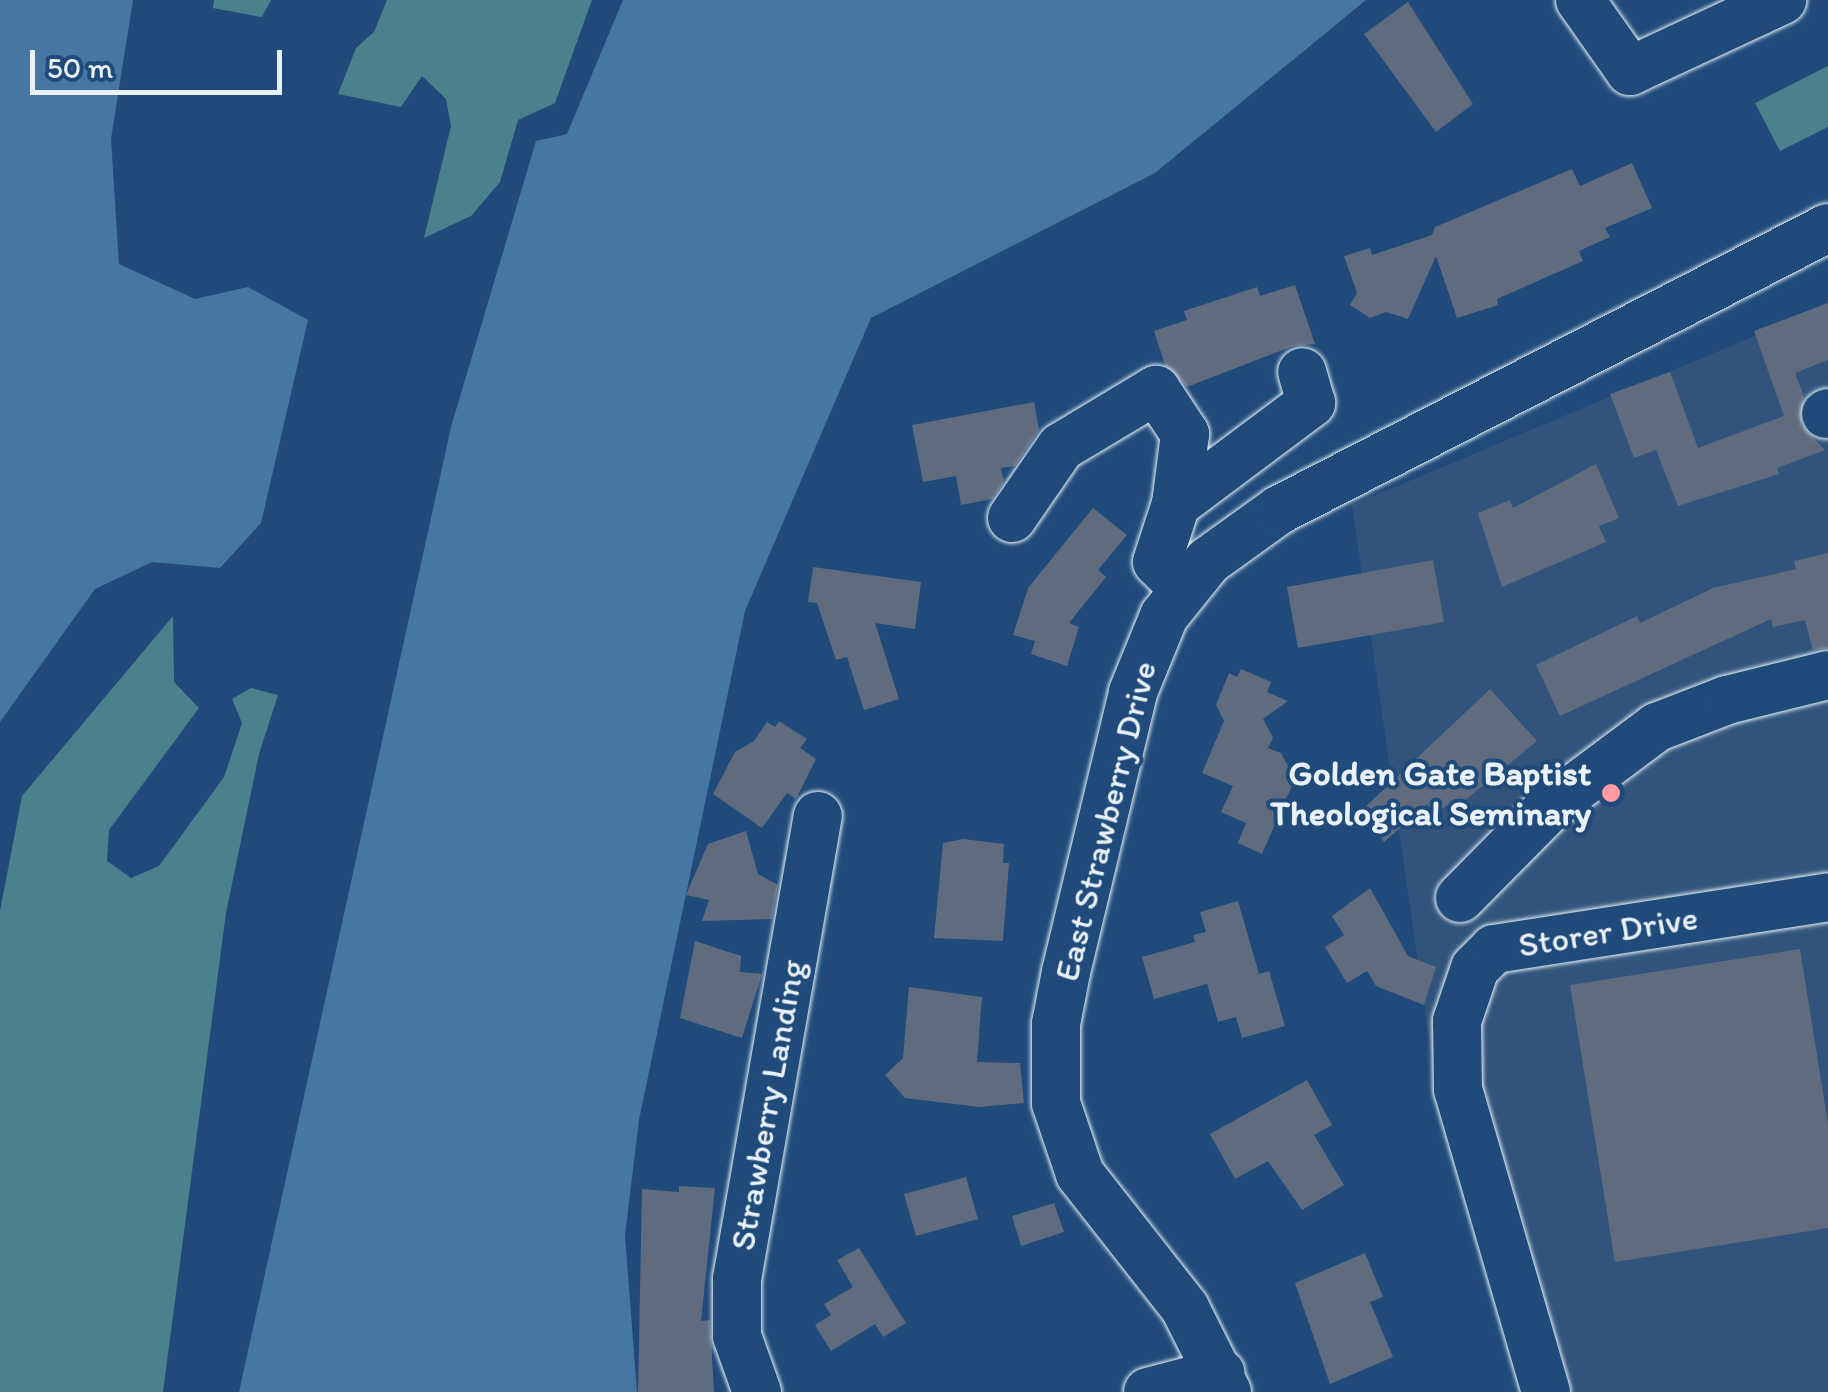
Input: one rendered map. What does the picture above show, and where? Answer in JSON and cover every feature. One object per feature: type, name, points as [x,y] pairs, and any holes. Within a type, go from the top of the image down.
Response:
[{"type":"street","points":[[1580,0],[1630,71],[1782,0]]},
{"type":"street","name":"East Strawberry Drive","points":[[1224,1383],[1185,1308],[1080,1174],[1056,1102],[1053,1063],[1066,972],[1146,652],[1184,589],[1208,561],[1279,510],[1828,228]]},
{"type":"street","points":[[1176,504],[1311,403],[1302,372]]},
{"type":"street","points":[[1012,518],[1062,447],[1156,390],[1185,434],[1176,504],[1157,562],[1184,589]]},
{"type":"street","points":[[1460,898],[1551,806],[1657,727],[1727,700],[1828,675]]},
{"type":"street","name":"Strawberry Landing","points":[[757,1392],[737,1336],[737,1279],[818,816]]},
{"type":"street","name":"Storer Drive","points":[[1546,1392],[1458,1090],[1457,1022],[1475,968],[1494,949],[1828,897]]},
{"type":"street","points":[[1148,1392],[1224,1383]]},
{"type":"shaded area","points":[[0,0],[133,0],[111,139],[119,264],[195,299],[248,287],[308,320],[261,523],[220,568],[152,562],[95,589],[0,722]]},
{"type":"shaded area","points":[[623,0],[1366,0],[1155,173],[871,318],[745,611],[639,1120],[625,1235],[637,1392],[239,1392],[451,427],[536,141],[567,134]]},
{"type":"shaded area","name":"Golden Gate Baptist Theological Seminary","points":[[1828,305],[1828,1392],[1534,1392],[1435,1080],[1352,505]]},
{"type":"green space","points":[[214,0],[271,0],[262,17],[213,8]]},
{"type":"green space","points":[[387,0],[592,0],[555,103],[518,120],[500,182],[471,216],[424,238],[451,126],[446,99],[422,76],[401,107],[338,94],[356,48],[374,32]]},
{"type":"green space","points":[[1828,66],[1828,127],[1780,151],[1755,103]]},
{"type":"green space","points":[[173,616],[174,682],[199,708],[109,830],[107,861],[131,878],[159,866],[224,777],[242,723],[232,699],[251,688],[278,695],[259,754],[226,913],[163,1392],[0,1392],[0,911],[22,796]]},
{"type":"building","points":[[1408,2],[1473,104],[1436,132],[1364,34]]},
{"type":"building","points":[[1632,163],[1652,208],[1605,228],[1610,237],[1579,251],[1583,261],[1497,299],[1498,305],[1457,318],[1436,256],[1408,319],[1386,312],[1370,318],[1350,305],[1357,293],[1344,256],[1370,248],[1372,255],[1432,235],[1435,227],[1572,169],[1580,186]]},
{"type":"building","points":[[1295,285],[1315,344],[1293,346],[1187,387],[1165,365],[1154,331],[1187,320],[1184,311],[1257,287],[1260,296]]},
{"type":"building","points":[[1828,303],[1828,360],[1795,373],[1804,397],[1801,425],[1825,450],[1777,468],[1779,474],[1678,506],[1656,450],[1634,458],[1610,394],[1670,372],[1698,448],[1784,416],[1754,331]]},
{"type":"building","points":[[1034,402],[1039,430],[1015,466],[1001,468],[1004,482],[992,499],[961,505],[956,476],[923,482],[912,425]]},
{"type":"building","points":[[1596,464],[1619,518],[1599,526],[1606,542],[1502,587],[1478,513],[1510,500],[1513,508]]},
{"type":"building","points":[[1093,508],[1127,535],[1098,570],[1106,577],[1069,623],[1079,627],[1067,666],[1031,654],[1035,641],[1013,635],[1028,588]]},
{"type":"building","points":[[1828,553],[1828,648],[1813,650],[1805,620],[1773,627],[1771,619],[1560,716],[1536,665],[1637,616],[1640,623],[1713,588],[1796,569],[1794,561]]},
{"type":"building","points":[[1433,560],[1444,622],[1298,648],[1287,587]]},
{"type":"building","points":[[813,567],[921,582],[915,629],[875,623],[899,699],[864,710],[847,657],[836,660],[817,603],[808,602]]},
{"type":"building","points":[[1241,669],[1271,682],[1267,692],[1288,701],[1263,719],[1273,738],[1268,748],[1281,753],[1295,779],[1262,854],[1238,843],[1246,823],[1221,812],[1233,786],[1202,773],[1224,721],[1216,705],[1229,673],[1237,677]]},
{"type":"building","points":[[1490,689],[1537,741],[1452,811],[1447,805],[1435,814],[1427,804],[1384,842],[1362,810]]},
{"type":"building","points":[[779,721],[807,739],[800,748],[816,759],[796,799],[787,793],[762,828],[713,794],[735,752],[754,741],[767,722],[775,727]]},
{"type":"building","points":[[746,831],[758,874],[778,885],[772,919],[702,921],[709,900],[686,895],[708,844]]},
{"type":"building","points":[[963,839],[1004,844],[1003,863],[1009,863],[1003,941],[934,938],[943,843]]},
{"type":"building","points":[[1370,888],[1408,956],[1436,967],[1424,1005],[1376,986],[1367,971],[1347,983],[1325,947],[1344,935],[1332,916]]},
{"type":"building","points":[[1238,901],[1259,974],[1269,971],[1285,1026],[1242,1038],[1236,1017],[1218,1022],[1207,984],[1154,999],[1142,957],[1195,942],[1193,935],[1206,932],[1200,912]]},
{"type":"building","points":[[695,941],[741,956],[740,972],[762,974],[742,1038],[680,1018]]},
{"type":"building","points":[[1800,949],[1828,1124],[1828,1228],[1615,1262],[1570,985]]},
{"type":"building","points":[[909,987],[982,997],[977,1062],[1020,1063],[1024,1103],[979,1107],[905,1098],[885,1075],[903,1058]]},
{"type":"building","points":[[1307,1080],[1332,1125],[1314,1135],[1344,1185],[1302,1210],[1268,1161],[1235,1179],[1210,1134]]},
{"type":"building","points":[[966,1177],[978,1219],[916,1236],[904,1194]]},
{"type":"building","points":[[679,1186],[715,1188],[701,1321],[710,1320],[714,1392],[638,1392],[642,1189],[679,1192]]},
{"type":"building","points":[[1054,1203],[1064,1232],[1021,1246],[1012,1216]]},
{"type":"building","points":[[859,1248],[906,1323],[883,1337],[875,1324],[831,1351],[815,1325],[831,1315],[824,1304],[853,1287],[837,1260]]},
{"type":"building","points":[[1365,1253],[1383,1297],[1370,1302],[1393,1357],[1330,1384],[1295,1283]]},
{"type":"place","name":"Golden Gate Baptist Theological Seminary","points":[[1611,793]]}]
